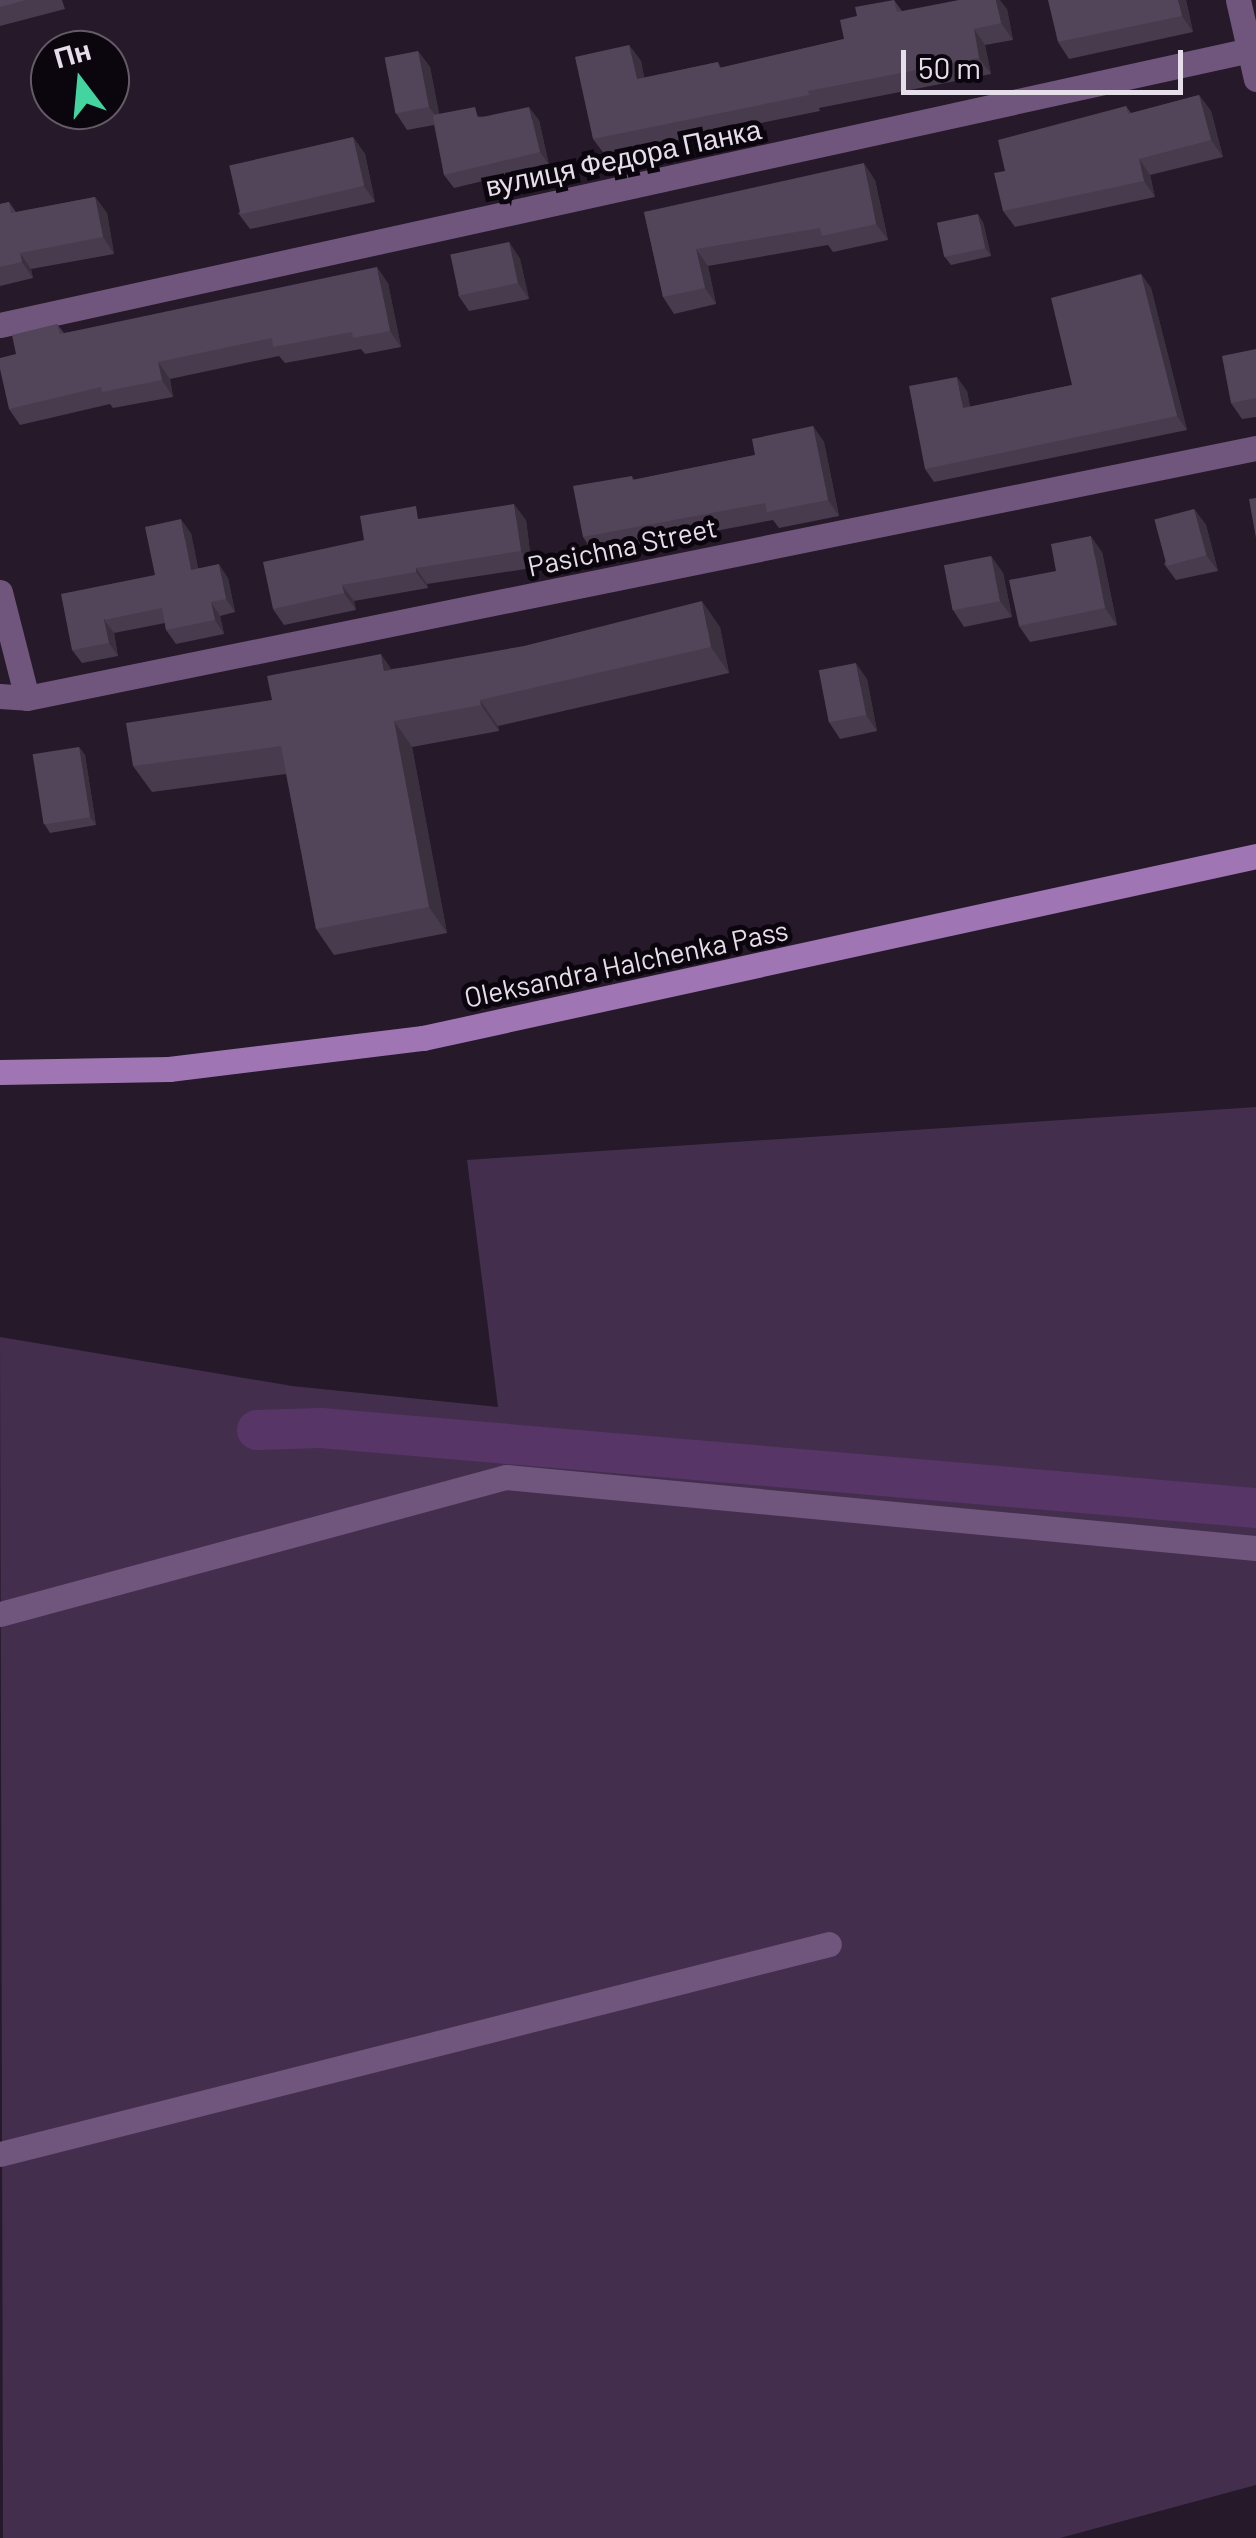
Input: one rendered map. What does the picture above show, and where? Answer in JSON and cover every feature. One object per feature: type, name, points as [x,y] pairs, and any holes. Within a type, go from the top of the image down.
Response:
[{"type":"main road","name":"Oleksandra Halchenka Pass","points":[[0,1072],[169,1069],[423,1038],[1256,856]]},
{"type":"street","points":[[1238,0],[1253,46],[1256,79]]},
{"type":"street","name":"вулиця Федора Панка","points":[[0,325],[1253,46]]},
{"type":"street","name":"Pasichna Street","points":[[0,696],[27,698],[1256,448]]},
{"type":"street","points":[[0,592],[27,698]]},
{"type":"street","points":[[0,1614],[506,1477],[1256,1548]]},
{"type":"street","points":[[0,2154],[828,1944]]},
{"type":"shaded area","points":[[1256,1107],[1256,2485],[1060,2538],[3,2538],[0,1337],[292,1386],[498,1407],[467,1160]]},
{"type":"building","points":[[0,0],[26,0],[0,7]]},
{"type":"building","points":[[894,0],[897,12],[959,0],[996,0],[1001,23],[974,29],[979,58],[593,139],[575,57],[629,45],[637,79],[718,62],[719,68],[844,39],[840,20],[857,16],[855,7]]},
{"type":"building","points":[[1048,0],[1178,0],[1182,16],[1058,42]]},
{"type":"building","points":[[418,51],[429,107],[396,113],[385,57]]},
{"type":"building","points":[[1199,95],[1211,140],[1139,159],[1144,181],[1003,211],[994,173],[1005,171],[998,140],[1126,106],[1128,114]]},
{"type":"building","points":[[475,107],[478,118],[529,107],[540,152],[444,175],[433,115]]},
{"type":"building","points":[[353,137],[364,186],[241,214],[229,166]]},
{"type":"building","points":[[864,163],[876,224],[822,236],[820,228],[696,249],[705,288],[663,297],[644,212]]},
{"type":"building","points":[[95,197],[103,237],[20,253],[22,262],[0,267],[0,204],[9,202],[11,213]]},
{"type":"building","points":[[978,214],[985,248],[944,257],[937,223]]},
{"type":"building","points":[[509,242],[518,283],[459,296],[450,254]]},
{"type":"building","points":[[377,267],[390,331],[353,338],[352,332],[273,347],[272,338],[158,362],[162,380],[102,392],[101,387],[9,409],[0,358],[16,354],[12,335],[57,324],[60,334]]},
{"type":"building","points":[[1141,274],[1177,416],[925,469],[909,386],[957,377],[963,408],[1072,385],[1051,298]]},
{"type":"building","points":[[1256,349],[1256,398],[1231,403],[1222,356]]},
{"type":"building","points":[[813,426],[828,500],[767,512],[765,503],[583,537],[573,486],[632,476],[632,480],[755,455],[752,439]]},
{"type":"building","points":[[1256,498],[1256,538],[1249,499]]},
{"type":"building","points":[[514,504],[521,551],[342,585],[344,593],[273,609],[263,562],[364,540],[360,516],[416,506],[418,519]]},
{"type":"building","points":[[1194,509],[1206,555],[1167,566],[1154,520]]},
{"type":"building","points":[[181,519],[191,570],[219,564],[226,599],[211,602],[215,620],[166,630],[162,608],[104,620],[109,643],[72,650],[61,594],[155,575],[145,527]]},
{"type":"building","points":[[1091,536],[1105,608],[1019,626],[1009,580],[1056,571],[1051,544]]},
{"type":"building","points":[[991,556],[1000,601],[953,610],[944,565]]},
{"type":"building","points":[[702,601],[711,647],[480,700],[481,705],[394,721],[429,907],[316,929],[281,746],[133,766],[126,723],[272,700],[267,676],[381,654],[384,671],[524,646]]},
{"type":"building","points":[[856,663],[866,715],[829,722],[819,670]]},
{"type":"building","points":[[79,747],[90,817],[44,824],[33,754]]},
{"type":"waterway","points":[[257,1430],[321,1428],[1256,1508]]}]
